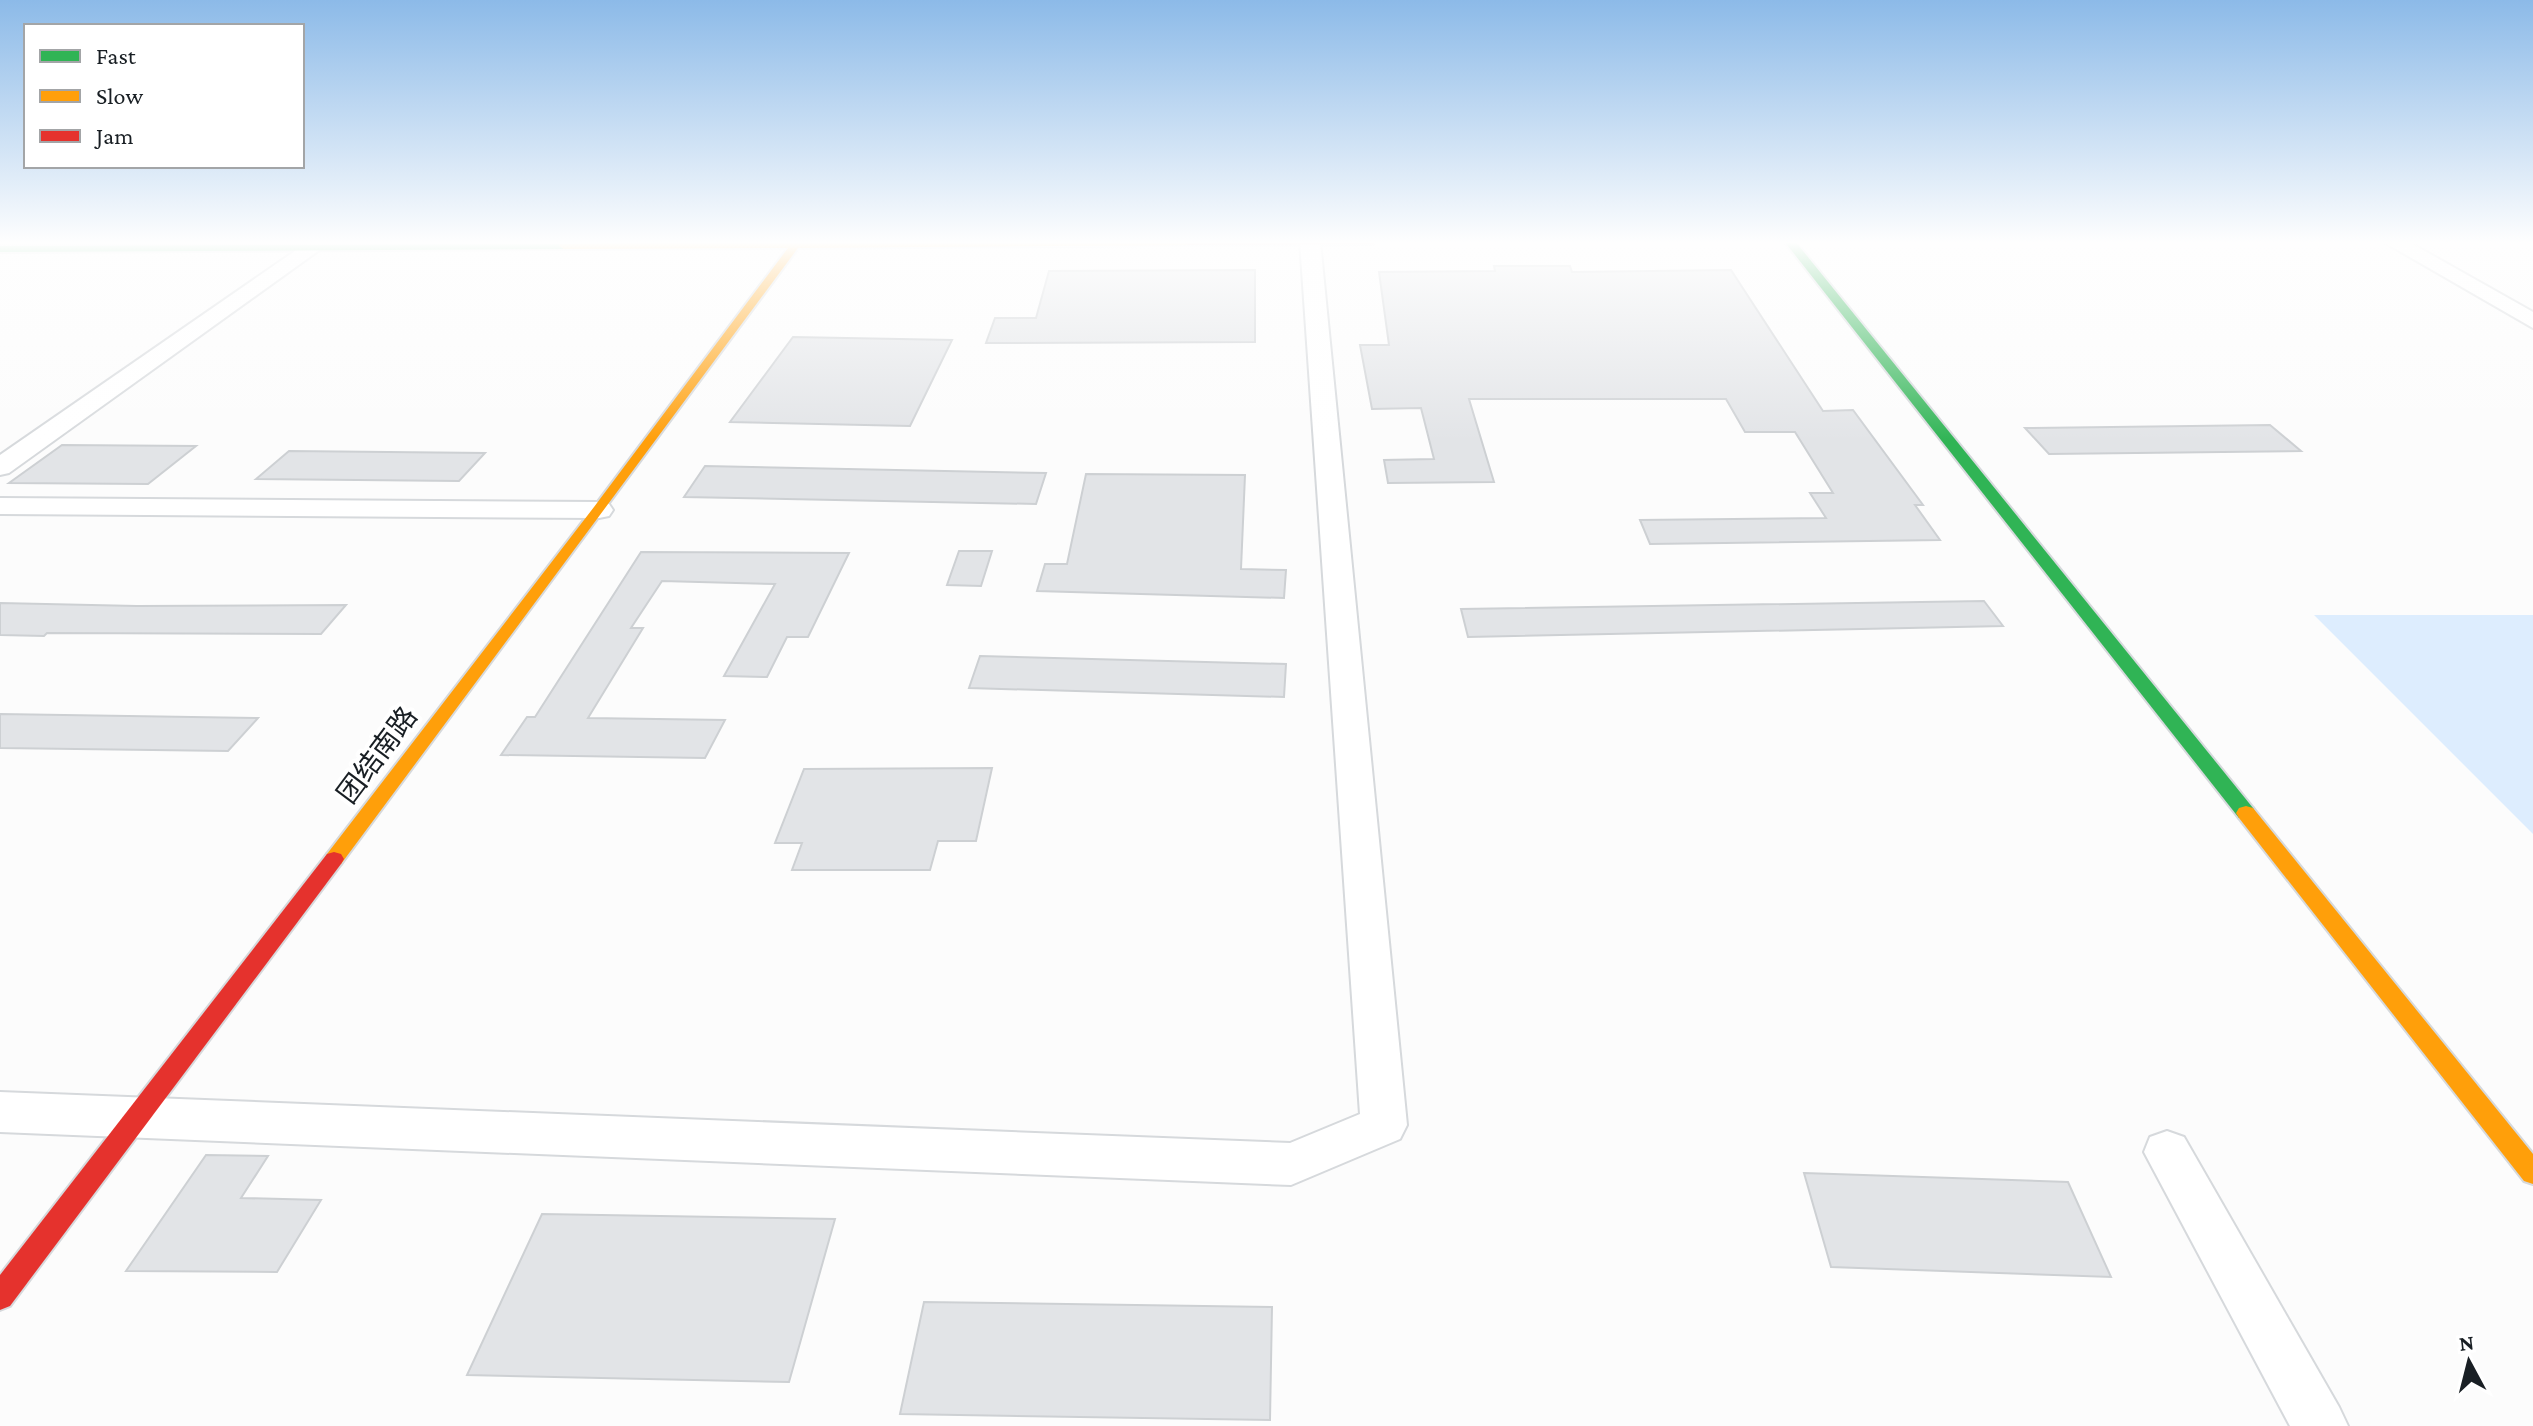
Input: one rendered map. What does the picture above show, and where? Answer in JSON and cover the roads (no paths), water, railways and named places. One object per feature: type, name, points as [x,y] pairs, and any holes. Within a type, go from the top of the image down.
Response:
[{"type":"street","points":[[0,467],[227,308]]},
{"type":"street","name":"团结南路","points":[[0,1297],[599,510],[749,308]]},
{"type":"street","points":[[0,1112],[1291,1164],[1384,1125],[1316,308]]},
{"type":"street","points":[[1842,308],[2533,1173]]},
{"type":"street","points":[[2509,308],[2533,321]]},
{"type":"street","points":[[0,506],[599,510]]},
{"type":"street","points":[[2167,1152],[2320,1426]]}]
